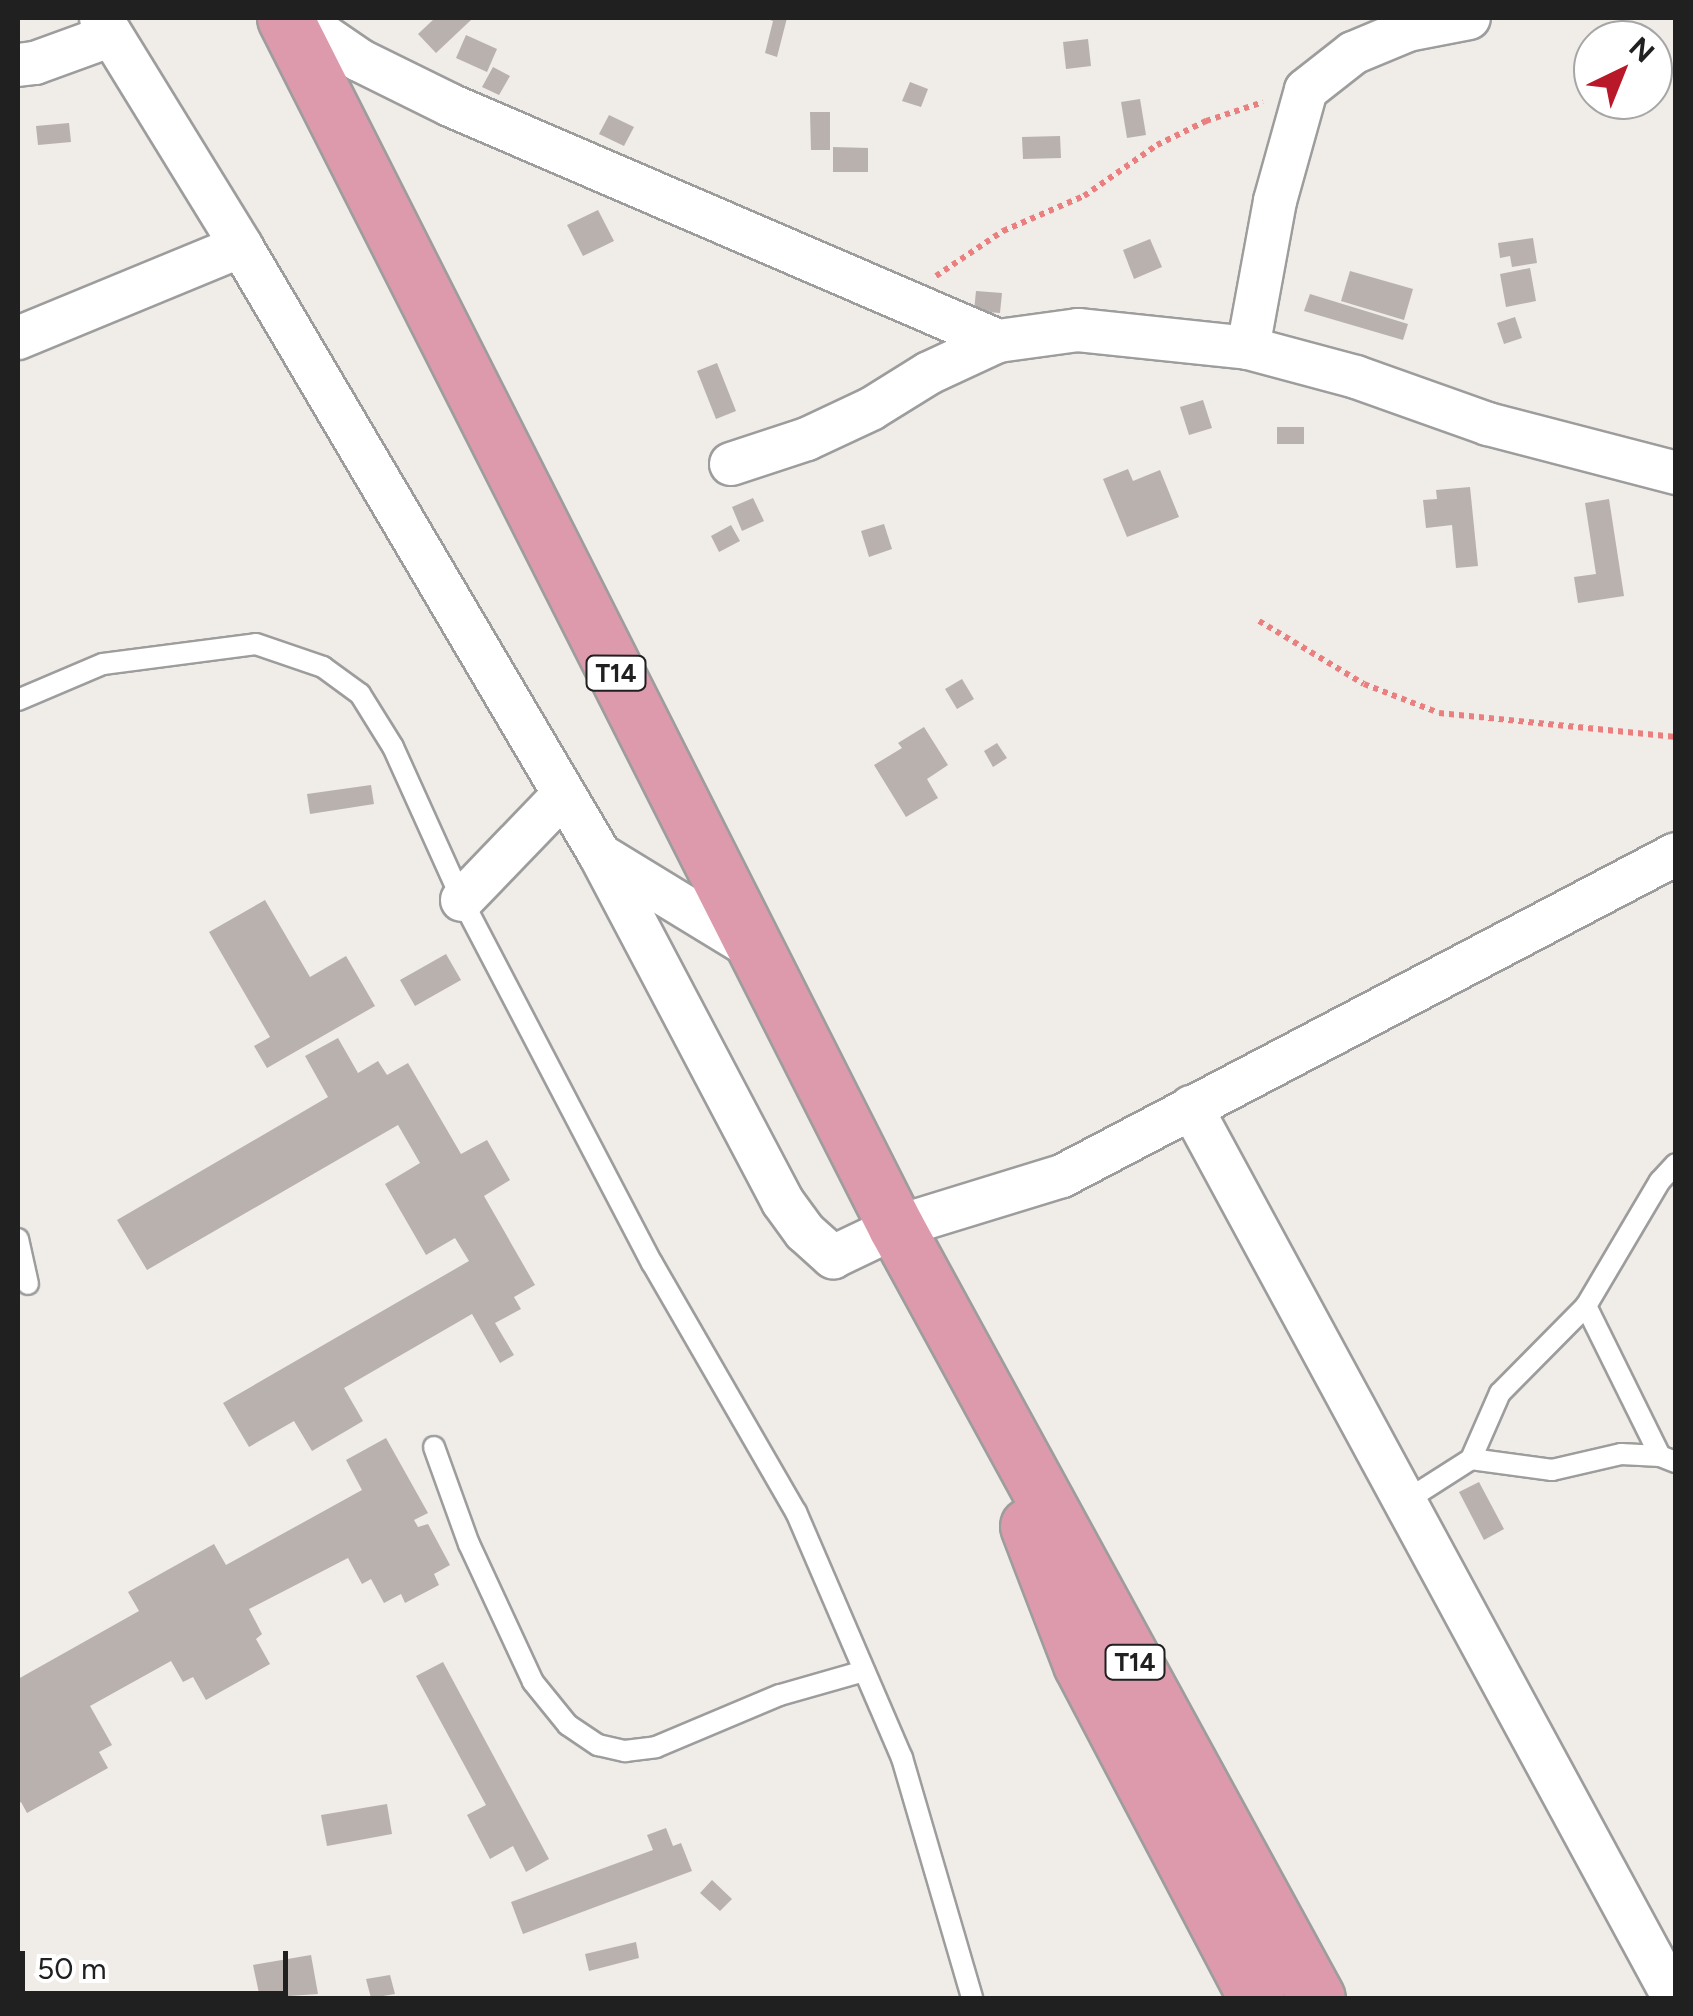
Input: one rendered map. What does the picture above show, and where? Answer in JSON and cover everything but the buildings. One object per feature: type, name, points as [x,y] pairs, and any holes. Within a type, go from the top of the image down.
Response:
[{"type":"highway","name":"T14","points":[[285,18],[896,1227],[1308,1996]]},
{"type":"highway","name":"T14","points":[[952,1327],[1081,1664],[1256,1998]]},
{"type":"street","points":[[298,18],[359,60],[450,105],[998,341]]},
{"type":"street","points":[[1248,348],[1275,201],[1306,90],[1355,35],[1469,18]]},
{"type":"street","points":[[18,65],[35,63],[105,27],[241,246],[600,855],[783,1202],[805,1232],[834,1257],[896,1227],[1062,1176],[1676,854]]},
{"type":"street","points":[[18,338],[241,246]]},
{"type":"street","points":[[731,464],[807,439],[871,410],[929,372],[998,341],[1078,330],[1248,348],[1356,377],[1488,424],[1676,473]]},
{"type":"street","points":[[462,900],[564,794]]},
{"type":"street","points":[[600,855],[757,951]]},
{"type":"street","points":[[1190,1107],[1407,1500],[1674,1998]]},
{"type":"lane","points":[[18,700],[102,664],[256,644],[323,667],[360,694],[393,747],[462,900],[652,1263],[796,1512],[902,1758],[972,1998]]},
{"type":"lane","points":[[1407,1500],[1471,1460],[1500,1393],[1586,1306],[1660,1181],[1676,1164]]},
{"type":"lane","points":[[18,1238],[28,1284]]},
{"type":"lane","points":[[1586,1306],[1668,1459]]},
{"type":"lane","points":[[434,1447],[469,1544],[533,1682],[568,1726],[598,1745],[624,1750],[656,1747],[780,1695],[864,1671]]},
{"type":"lane","points":[[1471,1460],[1552,1470],[1621,1454],[1668,1459]]},
{"type":"path","points":[[904,302],[963,255],[1003,231],[1084,196],[1157,145],[1206,121],[1306,90]]},
{"type":"path","points":[[1258,621],[1364,684],[1439,713],[1676,736]]}]
